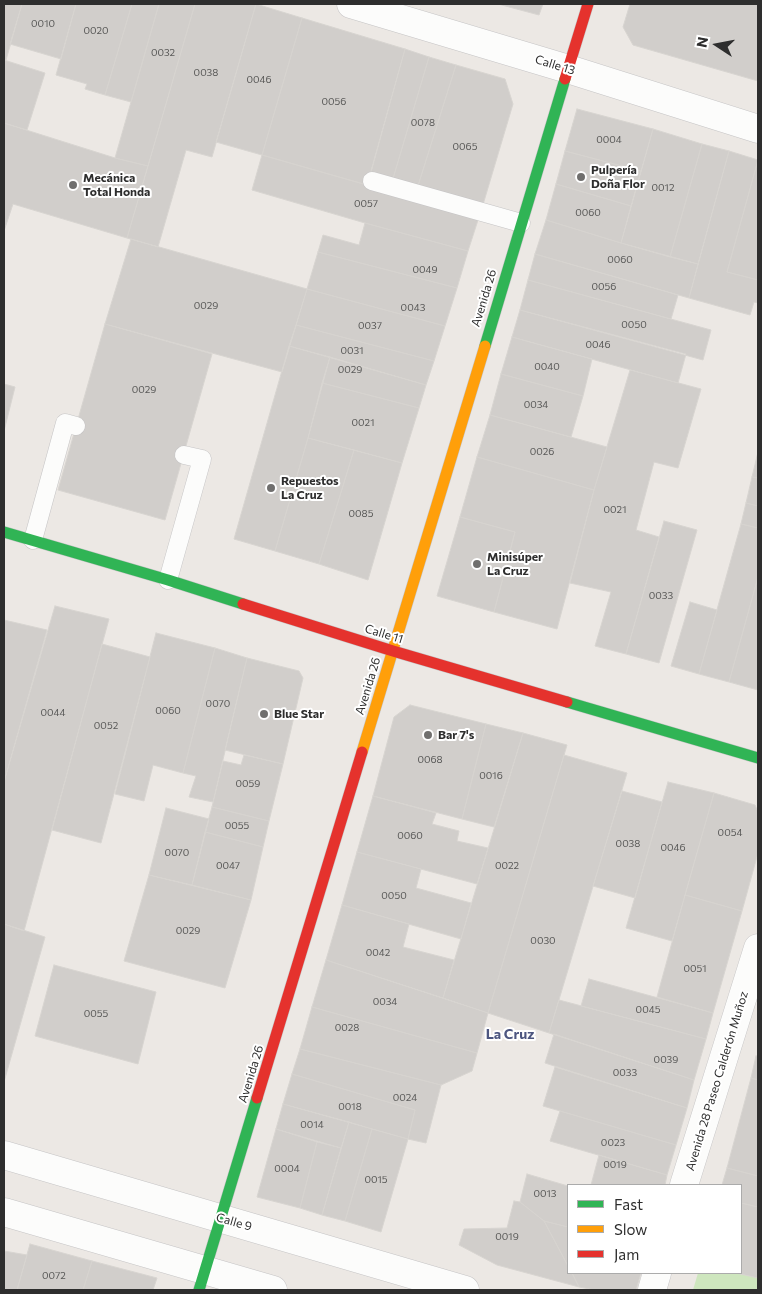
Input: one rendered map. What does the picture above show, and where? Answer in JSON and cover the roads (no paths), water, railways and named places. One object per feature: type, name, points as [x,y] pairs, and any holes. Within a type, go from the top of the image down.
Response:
[{"type":"street","name":"Calle 13","points":[[351,4],[568,69],[758,129]]},
{"type":"street","name":"Avenida 26","points":[[202,1280],[588,4]]},
{"type":"street","name":"Calle 11","points":[[4,532],[168,580],[393,651],[758,758]]},
{"type":"street","name":"Avenida 28 Paseo Calderón Muñoz","points":[[684,1184],[758,948]]},
{"type":"street","name":"Calle 9","points":[[4,1155],[465,1290]]},
{"type":"street","points":[[4,1212],[202,1280],[273,1290]]},
{"type":"street","points":[[652,1290],[657,1274]]},
{"type":"lane","points":[[372,182],[521,224]]},
{"type":"lane","points":[[33,540],[64,422],[76,426]]},
{"type":"lane","points":[[168,580],[202,460],[184,455]]},
{"type":"place","name":"Pulpería Doña Flor","points":[[581,177]]},
{"type":"place","name":"Mecánica Total Honda","points":[[73,185]]},
{"type":"place","name":"Repuestos La Cruz","points":[[271,488]]},
{"type":"place","name":"Minisúper La Cruz","points":[[477,564]]},
{"type":"place","name":"Blue Star","points":[[264,714]]},
{"type":"place","name":"Bar 7's","points":[[428,735]]},
{"type":"district","name":"La Cruz","points":[[510,1034]]}]
